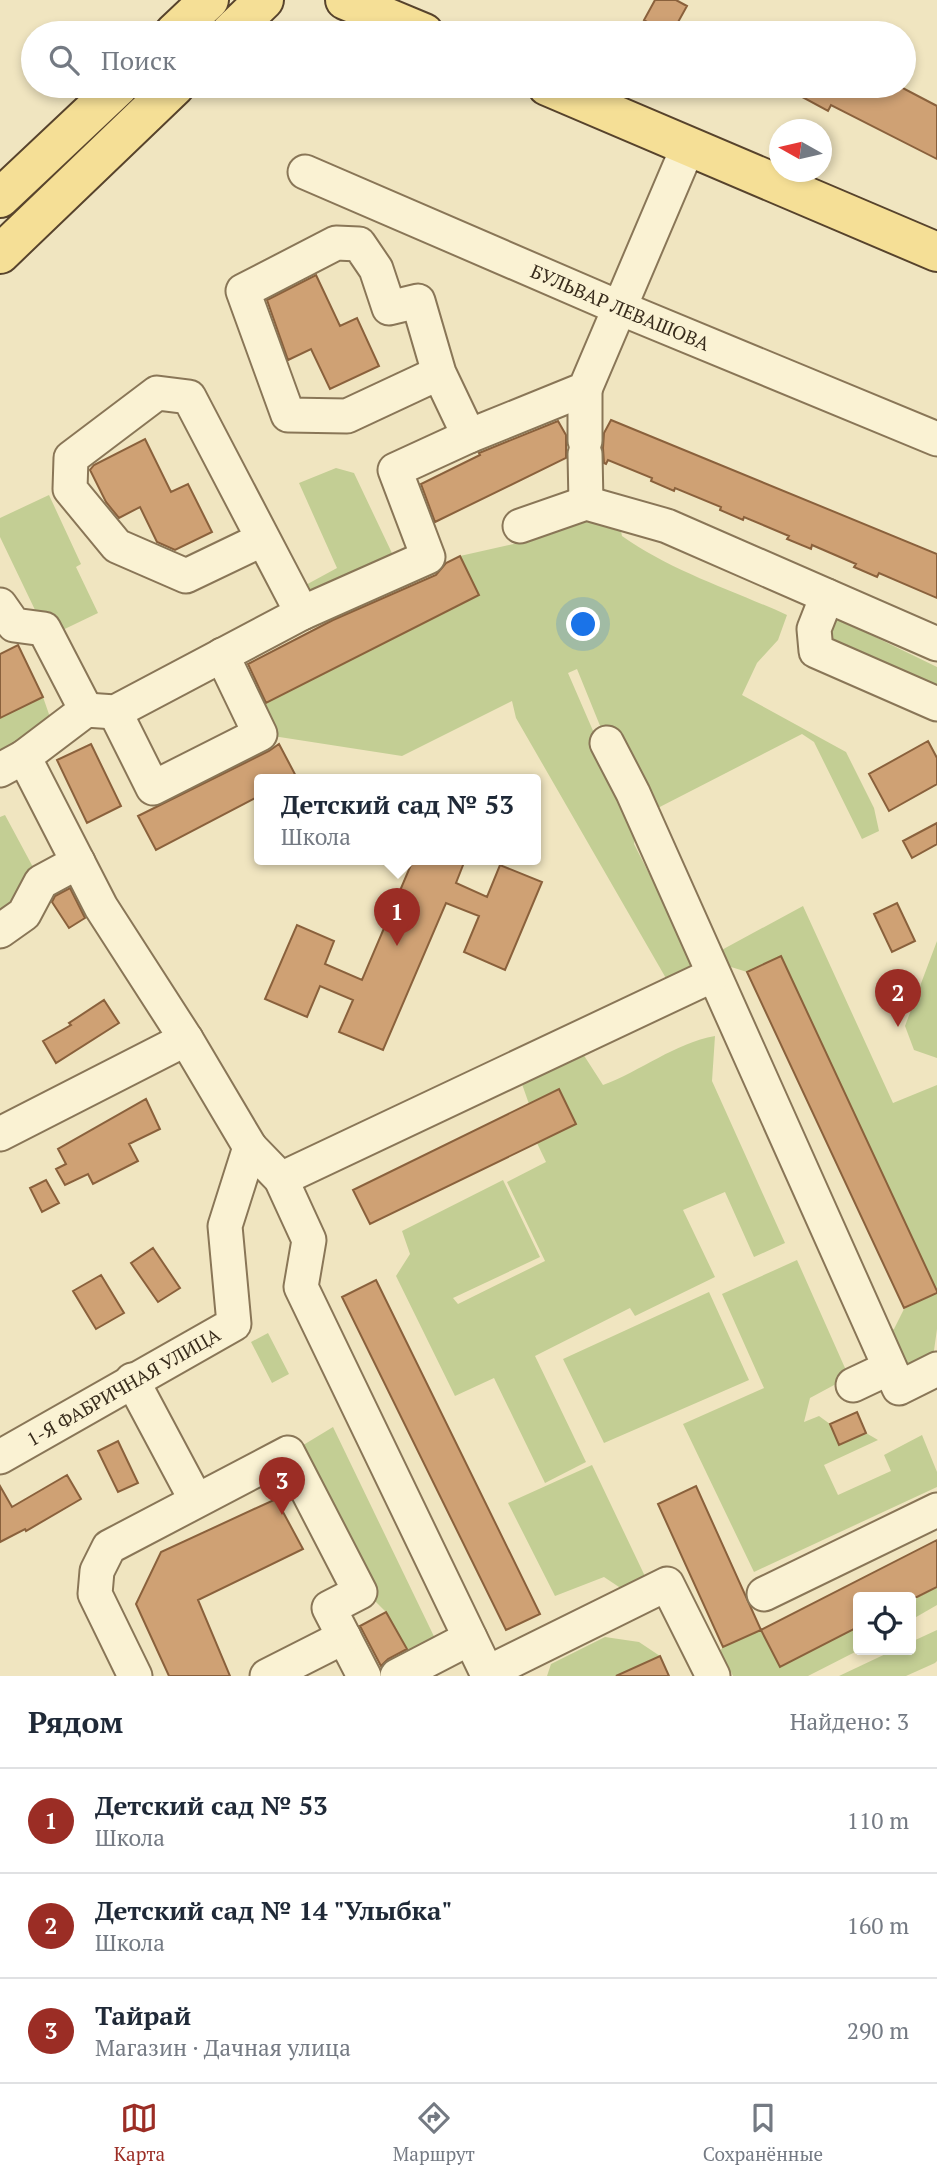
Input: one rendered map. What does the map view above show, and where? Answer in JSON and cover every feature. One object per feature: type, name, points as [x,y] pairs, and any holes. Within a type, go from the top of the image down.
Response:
[{"type":"main road","points":[[187,21],[209,0]]},
{"type":"main road","points":[[242,21],[264,0]]},
{"type":"main road","points":[[345,0],[395,21]]},
{"type":"main road","points":[[0,198],[106,98]]},
{"type":"main road","points":[[0,254],[162,98]]},
{"type":"main road","points":[[575,98],[937,252]]},
{"type":"street","points":[[586,503],[585,389],[688,147]]},
{"type":"street","name":"БУЛЬВАР ЛЕВАШОВА","points":[[305,172],[620,308],[937,439]]},
{"type":"street","points":[[439,373],[347,416],[288,415],[243,291],[337,243],[359,244],[376,269],[389,308],[418,301],[439,373],[468,436]]},
{"type":"street","points":[[585,389],[468,436],[395,470],[428,557],[302,613],[222,655],[100,711],[12,764],[78,862],[101,907],[186,1039],[250,1147],[281,1178],[309,1240],[301,1287],[487,1673],[523,1667],[667,1584],[713,1676]]},
{"type":"street","points":[[262,539],[186,576],[117,547],[70,489],[71,458],[157,393],[189,397],[302,613]]},
{"type":"street","points":[[520,526],[586,503],[667,527],[937,644]]},
{"type":"street","points":[[827,596],[814,629],[816,651],[937,704]]},
{"type":"street","points":[[0,605],[14,625],[44,629],[153,788],[260,734],[222,655]]},
{"type":"street","points":[[607,743],[633,793],[899,1388],[935,1375]]},
{"type":"street","points":[[0,931],[24,914],[41,882],[78,862]]},
{"type":"street","points":[[281,1178],[713,975]]},
{"type":"street","points":[[0,1134],[186,1039]]},
{"type":"street","name":"1-Я ФАБРИЧНАЯ УЛИЦА","points":[[0,1457],[234,1324],[225,1226],[250,1147]]},
{"type":"street","points":[[853,1385],[889,1368]]},
{"type":"street","points":[[132,1380],[196,1500]]},
{"type":"street","points":[[135,1676],[95,1594],[97,1571],[109,1547],[288,1453],[360,1592],[329,1608],[364,1676]]},
{"type":"street","points":[[764,1594],[937,1510]]},
{"type":"street","points":[[267,1676],[344,1636]]},
{"type":"street","points":[[397,1676],[470,1638]]},
{"type":"green space","points":[[336,468],[354,473],[400,570],[302,613],[291,593],[337,568],[299,483]]},
{"type":"green space","points":[[49,495],[81,564],[76,567],[98,613],[48,637],[0,537],[0,518]]},
{"type":"green space","points":[[617,512],[622,536],[641,548],[681,570],[787,615],[778,640],[757,663],[742,695],[846,752],[874,808],[879,831],[862,839],[814,742],[802,734],[650,812],[607,743],[577,669],[568,673],[636,830],[634,844],[696,966],[667,980],[516,718],[512,701],[402,756],[260,734],[263,704],[479,595],[460,556],[527,541]]},
{"type":"green space","points":[[834,617],[937,667],[937,704],[816,651]]},
{"type":"green space","points":[[43,697],[51,720],[0,752],[0,718]]},
{"type":"green space","points":[[5,815],[41,882],[0,931],[0,817]]},
{"type":"green space","points":[[803,906],[893,1103],[937,1085],[937,1291],[781,957],[747,972],[728,966],[718,952]]},
{"type":"green space","points":[[937,941],[937,1058],[914,1050],[905,1026]]},
{"type":"green space","points":[[715,1036],[712,1081],[785,1243],[754,1257],[725,1192],[683,1210],[715,1277],[635,1316],[630,1308],[535,1356],[586,1462],[545,1483],[494,1378],[455,1396],[396,1276],[410,1254],[402,1231],[503,1180],[540,1257],[453,1298],[458,1304],[545,1261],[507,1182],[546,1162],[537,1143],[576,1124],[559,1089],[529,1104],[516,1067],[574,1040],[603,1085],[672,1051]]},
{"type":"green space","points":[[797,1260],[849,1377],[810,1398],[804,1422],[819,1416],[830,1424],[839,1445],[866,1433],[878,1440],[824,1465],[838,1495],[891,1471],[884,1455],[922,1435],[937,1472],[937,1487],[754,1572],[683,1424],[764,1388],[722,1294]]},
{"type":"green space","points":[[709,1292],[749,1380],[604,1443],[563,1359]]},
{"type":"green space","points":[[937,1293],[937,1329],[931,1372],[907,1384],[883,1334],[894,1329],[904,1309]]},
{"type":"green space","points":[[268,1333],[289,1374],[272,1383],[251,1342]]},
{"type":"green space","points":[[333,1427],[442,1653],[412,1659],[386,1612],[375,1601],[300,1447]]},
{"type":"green space","points":[[592,1465],[652,1591],[637,1599],[604,1577],[555,1596],[508,1503]]},
{"type":"green space","points":[[937,1587],[937,1605],[916,1617],[916,1598]]},
{"type":"green space","points":[[761,1630],[780,1667],[853,1630],[853,1653],[808,1676],[733,1676],[720,1651],[723,1647]]},
{"type":"green space","points":[[937,1630],[935,1663],[906,1676],[839,1676],[883,1655],[916,1655],[916,1640]]},
{"type":"green space","points":[[605,1637],[639,1642],[660,1656],[616,1676],[547,1676],[551,1664]]},
{"type":"building","points":[[655,0],[676,0],[687,6],[679,21],[644,20]]},
{"type":"building","points":[[916,95],[937,106],[937,159],[831,105],[828,111],[804,98],[916,98]]},
{"type":"building","points":[[316,275],[340,326],[357,318],[379,366],[330,389],[311,349],[288,360],[267,300]]},
{"type":"building","points":[[611,420],[937,554],[937,598],[879,573],[877,577],[854,567],[856,564],[812,545],[811,549],[787,539],[789,536],[744,517],[743,520],[720,510],[721,507],[675,488],[674,491],[651,481],[652,478],[608,460],[604,463],[604,433]]},
{"type":"building","points":[[558,421],[566,435],[566,458],[435,522],[421,484],[480,455],[479,453]]},
{"type":"building","points":[[145,439],[171,492],[188,484],[212,532],[175,550],[157,542],[140,507],[119,518],[106,502],[90,470],[94,465]]},
{"type":"building","points":[[460,556],[479,595],[266,703],[248,664],[333,620],[436,575],[446,563]]},
{"type":"building","points":[[18,645],[43,697],[0,718],[0,654]]},
{"type":"building","points":[[928,741],[937,758],[937,784],[889,811],[869,774]]},
{"type":"building","points":[[91,744],[121,806],[87,823],[57,760]]},
{"type":"building","points":[[279,744],[295,774],[254,774],[254,799],[156,850],[138,816]]},
{"type":"building","points":[[937,823],[937,844],[912,858],[903,841]]},
{"type":"building","points":[[411,865],[463,865],[456,883],[487,897],[500,865],[542,882],[505,970],[464,952],[479,916],[446,903],[383,1050],[339,1032],[353,1000],[320,986],[307,1017],[265,999],[297,925],[334,941],[325,964],[362,980]]},
{"type":"building","points":[[70,888],[85,918],[69,928],[52,902],[55,896]]},
{"type":"building","points":[[897,903],[915,941],[892,952],[874,914]]},
{"type":"building","points":[[781,956],[937,1291],[904,1308],[747,972]]},
{"type":"building","points":[[104,1000],[119,1023],[56,1063],[43,1041],[71,1025],[69,1023]]},
{"type":"building","points":[[559,1089],[576,1124],[370,1224],[353,1190]]},
{"type":"building","points":[[146,1099],[160,1129],[129,1144],[138,1161],[93,1184],[88,1174],[65,1185],[56,1169],[66,1164],[58,1149]]},
{"type":"building","points":[[46,1180],[59,1203],[42,1212],[30,1188]]},
{"type":"building","points":[[153,1248],[180,1288],[158,1302],[131,1263]]},
{"type":"building","points":[[101,1275],[124,1313],[96,1329],[73,1291]]},
{"type":"building","points":[[376,1280],[540,1614],[506,1630],[342,1297]]},
{"type":"building","points":[[857,1412],[866,1433],[839,1445],[830,1424]]},
{"type":"building","points":[[118,1441],[138,1483],[118,1492],[98,1451]]},
{"type":"building","points":[[67,1475],[81,1499],[26,1531],[25,1529],[0,1542],[0,1486],[12,1507]]},
{"type":"building","points":[[696,1486],[761,1630],[723,1647],[658,1504]]},
{"type":"building","points":[[276,1499],[303,1549],[198,1600],[230,1676],[169,1676],[136,1604],[161,1552]]},
{"type":"building","points":[[937,1540],[937,1587],[917,1597],[916,1592],[853,1592],[853,1630],[780,1667],[761,1630]]},
{"type":"building","points":[[386,1612],[407,1649],[381,1666],[360,1626]]},
{"type":"building","points":[[660,1656],[669,1676],[616,1676]]},
{"type":"place","name":"Детский сад № 53","points":[[397,946]]},
{"type":"place","name":"Детский сад № 14 \"Улыбка\"","points":[[898,1027]]},
{"type":"place","name":"Тайрай","points":[[282,1515]]}]
